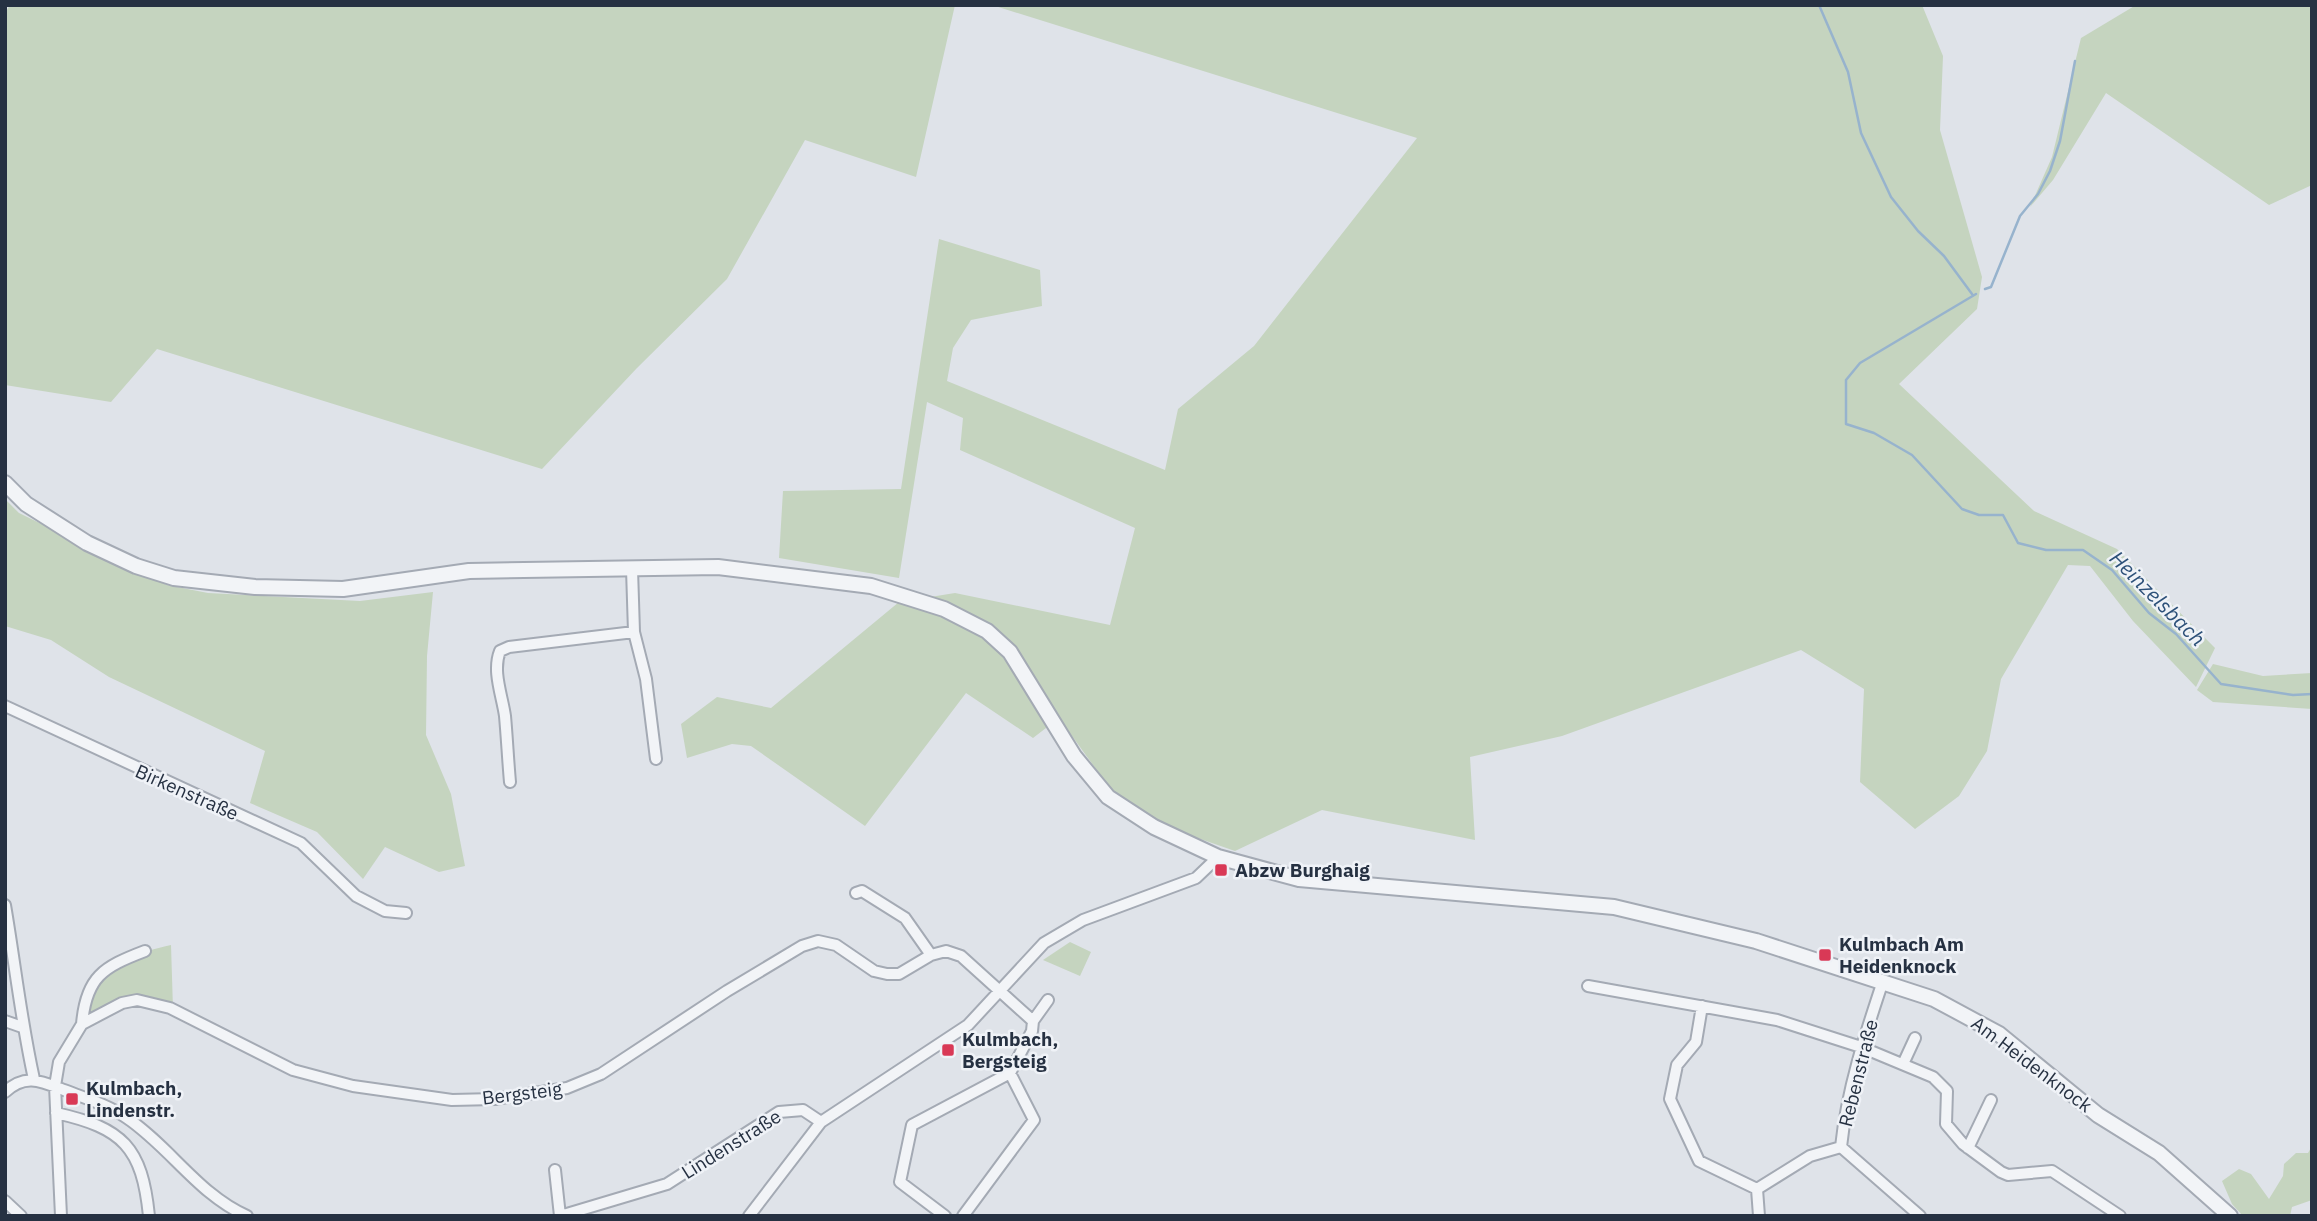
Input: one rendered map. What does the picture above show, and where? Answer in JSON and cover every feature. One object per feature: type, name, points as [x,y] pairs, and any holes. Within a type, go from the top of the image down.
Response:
[{"type":"street","name":"Am Heidenknock","points":[[5,484],[26,503],[87,543],[136,566],[174,578],[255,587],[343,589],[469,571],[718,567],[764,570],[871,586],[944,609],[988,631],[1010,652],[1074,756],[1108,797],[1154,827],[1218,857],[1299,878],[1551,899],[1647,913],[1756,941],[1883,981],[1953,1007],[2000,1034],[2098,1115],[2159,1153],[2231,1216]]},
{"type":"street","points":[[632,569],[634,632],[646,679],[656,759]]},
{"type":"street","points":[[510,782],[505,713],[498,683],[497,659],[500,651],[634,632]]},
{"type":"street","name":"Birkenstraße","points":[[5,706],[302,843],[371,914]]},
{"type":"street","points":[[749,1216],[821,1122],[968,1026],[1034,952],[1054,936],[1083,920],[1196,877],[1218,857]]},
{"type":"street","points":[[856,893],[862,891],[905,918],[931,955],[946,951],[961,956],[1033,1021]]},
{"type":"street","name":"Birkenstraße","points":[[356,896],[385,911],[407,913]]},
{"type":"street","points":[[5,905],[22,1005],[23,1027],[34,1079]]},
{"type":"street","name":"Bergsteig","points":[[82,1024],[122,1003],[148,1001],[196,1019],[293,1070],[323,1079],[409,1096],[495,1098],[567,1088],[601,1074],[802,946],[828,941],[874,971],[887,974],[899,974],[931,955]]},
{"type":"street","points":[[61,1216],[55,1086],[59,1062],[82,1024],[86,992],[96,977],[123,960],[145,951]]},
{"type":"street","name":"Rebenstraße","points":[[1883,981],[1861,1046],[1844,1116],[1841,1147],[1920,1216]]},
{"type":"street","points":[[1588,986],[1777,1020],[1861,1046],[1903,1064],[1944,1086],[1948,1099],[1946,1124],[1968,1148],[2008,1175],[2045,1171],[2060,1175],[2120,1216]]},
{"type":"street","points":[[945,1216],[900,1182],[912,1125],[1010,1073],[1032,1031],[1033,1021],[1048,1000]]},
{"type":"street","points":[[1702,1006],[1696,1042],[1677,1065],[1670,1099],[1699,1161],[1757,1189]]},
{"type":"street","points":[[5,1021],[23,1027]]},
{"type":"street","points":[[1903,1064],[1915,1038]]},
{"type":"street","points":[[963,1216],[1034,1120],[1010,1073]]},
{"type":"street","points":[[5,1092],[15,1083],[34,1079],[129,1119],[210,1193],[247,1216]]},
{"type":"street","points":[[1968,1148],[1991,1100]]},
{"type":"street","name":"Lindenstraße","points":[[560,1216],[667,1184],[779,1112],[803,1110],[821,1122]]},
{"type":"street","points":[[56,1113],[84,1119],[110,1131],[133,1151],[141,1170],[149,1216]]},
{"type":"street","points":[[1757,1189],[1810,1156],[1841,1147]]},
{"type":"street","points":[[555,1170],[560,1216]]},
{"type":"street","points":[[1757,1189],[1759,1216]]},
{"type":"street","points":[[5,1201],[21,1216]]},
{"type":"green space","points":[[10,5],[955,5],[916,177],[805,140],[727,279],[637,368],[542,469],[157,349],[111,402],[5,385],[5,13]]},
{"type":"green space","points":[[992,5],[1922,5],[1943,56],[1940,130],[1982,277],[1977,309],[1899,384],[2034,511],[2117,549],[2215,648],[2196,687],[2133,621],[2090,566],[2068,565],[2001,679],[1987,751],[1959,796],[1915,829],[1860,782],[1864,689],[1801,650],[1562,736],[1470,757],[1475,840],[1322,810],[1235,851],[1163,826],[1114,794],[1059,718],[1033,738],[966,693],[865,826],[751,746],[732,744],[687,758],[681,724],[717,697],[771,708],[899,602],[955,593],[1110,625],[1135,528],[960,450],[963,418],[927,402],[899,578],[779,558],[783,491],[901,489],[939,239],[1040,270],[1042,306],[971,320],[953,348],[947,381],[1165,470],[1178,409],[1254,346],[1417,138]]},
{"type":"green space","points":[[2136,5],[2312,5],[2312,185],[2269,205],[2106,93],[2053,180],[2030,207],[2052,157],[2081,38]]},
{"type":"green space","points":[[5,499],[19,513],[167,585],[208,593],[360,601],[433,592],[427,656],[426,735],[451,794],[465,866],[439,872],[385,847],[363,879],[317,832],[250,803],[265,751],[109,677],[51,640],[5,626]]},
{"type":"green space","points":[[2213,664],[2263,676],[2312,673],[2312,709],[2213,702],[2197,690]]},
{"type":"green space","points":[[1070,942],[1091,952],[1080,976],[1043,960]]},
{"type":"green space","points":[[171,945],[173,1009],[137,1000],[82,1024],[87,991],[102,973],[123,960]]},
{"type":"green space","points":[[2312,1146],[2312,1200],[2292,1207],[2290,1216],[2243,1216],[2232,1204],[2222,1181],[2239,1169],[2251,1174],[2269,1199],[2283,1176],[2284,1164],[2296,1153],[2308,1153]]},
{"type":"waterway","points":[[1819,5],[1848,72],[1861,133],[1891,197],[1918,231],[1944,256],[1972,294]]},
{"type":"waterway","name":"Heinzelsbach","points":[[1985,289],[1991,287],[2020,216],[2038,194],[2050,171],[2060,141],[2075,61]]},
{"type":"waterway","name":"Heinzelsbach","points":[[1976,294],[1860,363],[1846,380],[1846,424],[1874,433],[1912,455],[1962,509],[1979,515],[2003,515],[2018,543],[2046,550],[2083,550],[2112,570],[2149,613],[2176,634],[2221,684],[2293,695],[2312,694]]},
{"type":"place","name":"Abzw Burghaig","points":[[1221,870]]},
{"type":"place","name":"Kulmbach Am Heidenknock","points":[[1825,955]]},
{"type":"place","name":"Kulmbach, Bergsteig","points":[[948,1050]]},
{"type":"place","name":"Kulmbach, Lindenstr.","points":[[72,1099]]}]
